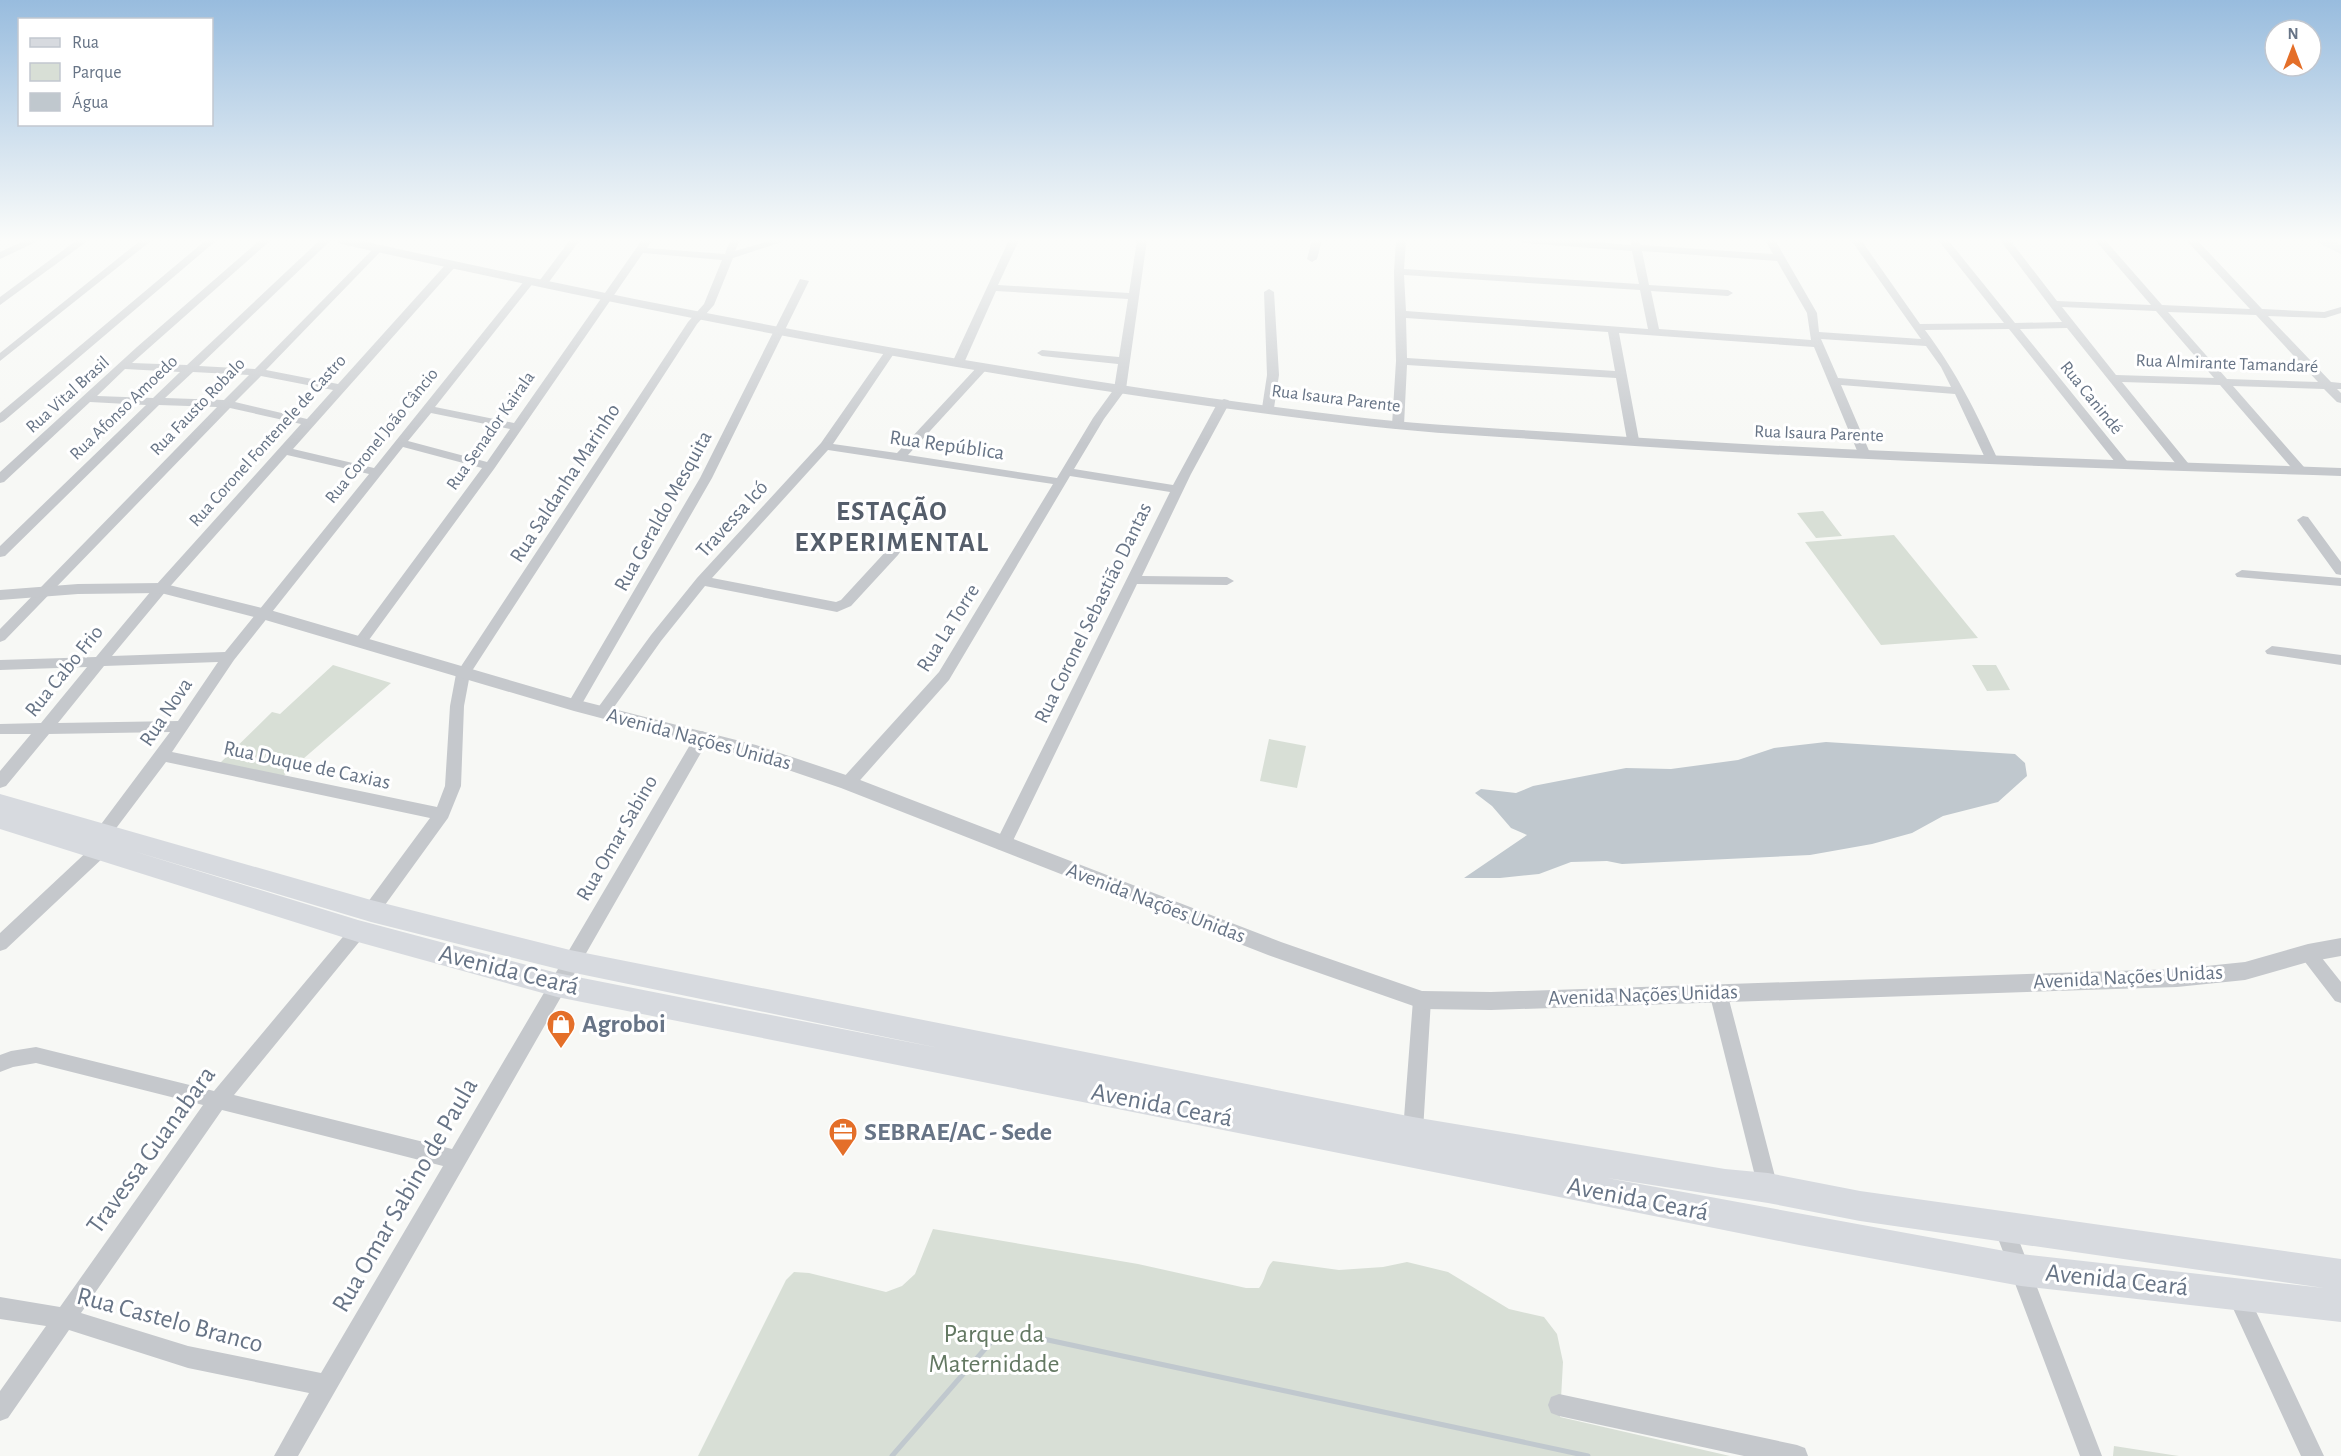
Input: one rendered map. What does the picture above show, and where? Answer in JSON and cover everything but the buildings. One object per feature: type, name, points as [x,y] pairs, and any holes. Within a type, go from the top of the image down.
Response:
[{"type":"main road","name":"Avenida Ceará","points":[[0,803],[101,843]]},
{"type":"main road","name":"Avenida Ceará","points":[[0,820],[101,843],[364,921],[564,973],[1678,1206],[2021,1270],[2341,1306]]},
{"type":"main road","name":"Avenida Ceará","points":[[564,973],[1413,1131],[1725,1183],[1768,1188],[1860,1206],[2341,1275]]},
{"type":"main road","points":[[1678,1206],[1686,1194],[1693,1189],[1725,1183]]},
{"type":"main road","points":[[1799,1230],[1837,1226],[1850,1221],[1860,1206]]},
{"type":"street","points":[[0,358],[62,308]]},
{"type":"street","points":[[0,418],[131,308]]},
{"type":"street","name":"Rua Vital Brasil","points":[[0,479],[189,308]]},
{"type":"street","name":"Rua Afonso Amoedo","points":[[0,554],[255,308]]},
{"type":"street","name":"Rua Fausto Robalo","points":[[0,637],[320,308]]},
{"type":"street","name":"Rua Coronel Fontenele de Castro","points":[[161,588],[311,423],[376,345],[411,308]]},
{"type":"street","name":"Rua Coronel João Câncio","points":[[264,614],[375,472],[515,308]]},
{"type":"street","name":"Rua Senador Kairala","points":[[361,641],[490,466],[600,308]]},
{"type":"street","name":"Rua Isaura Parente","points":[[665,308],[779,332],[982,368],[1120,389],[1398,425],[1737,449],[2341,472]]},
{"type":"street","name":"Rua Saldanha Marinho","points":[[464,674],[699,315],[706,308]]},
{"type":"street","name":"Rua Geraldo Mesquita","points":[[574,705],[706,478],[791,308]]},
{"type":"street","points":[[958,363],[982,308]]},
{"type":"street","points":[[1120,389],[1133,308]]},
{"type":"street","points":[[1268,408],[1273,375],[1270,308]]},
{"type":"street","points":[[1398,425],[1402,361],[1401,308]]},
{"type":"street","points":[[1649,308],[1654,332]]},
{"type":"street","points":[[1809,308],[1816,339],[1864,453]]},
{"type":"street","points":[[1903,308],[1946,366],[1992,460]]},
{"type":"street","name":"Rua Canindé","points":[[1997,308],[2124,464]]},
{"type":"street","points":[[2057,308],[2184,466]]},
{"type":"street","points":[[2157,308],[2325,315],[2341,310]]},
{"type":"street","points":[[2157,308],[2300,470]]},
{"type":"street","points":[[2252,308],[2341,400]]},
{"type":"street","points":[[1401,314],[1654,332],[1927,343]]},
{"type":"street","points":[[1917,327],[2070,325]]},
{"type":"street","points":[[1613,329],[1633,440]]},
{"type":"street","name":"Travessa Icó","points":[[602,712],[656,638],[702,581],[825,446],[890,352]]},
{"type":"street","points":[[1042,353],[1125,361]]},
{"type":"street","points":[[1402,361],[1621,375]]},
{"type":"street","points":[[124,366],[257,372],[341,388]]},
{"type":"street","points":[[899,458],[982,368]]},
{"type":"street","name":"Rua Almirante Tamandaré","points":[[2112,378],[2341,386]]},
{"type":"street","points":[[1833,381],[1960,391]]},
{"type":"street","name":"Rua La Torre","points":[[848,783],[936,688],[1099,418],[1120,389]]},
{"type":"street","points":[[89,399],[227,404],[311,423]]},
{"type":"street","name":"Rua Coronel Sebastião Dantas","points":[[1003,844],[1132,580],[1224,402]]},
{"type":"street","points":[[429,409],[516,427]]},
{"type":"street","points":[[400,443],[490,466]]},
{"type":"street","name":"Rua República","points":[[825,446],[899,458],[1178,490]]},
{"type":"street","points":[[285,451],[375,472]]},
{"type":"street","points":[[2303,520],[2341,571]]},
{"type":"street","points":[[702,581],[837,607],[846,603],[893,552]]},
{"type":"street","points":[[2242,574],[2341,582]]},
{"type":"street","points":[[1132,580],[1227,581]]},
{"type":"street","name":"Avenida Nações Unidas","points":[[0,595],[44,591],[161,588],[361,641],[464,674],[574,705],[756,752],[848,783],[1275,949],[1422,1000],[1491,1001],[2177,978],[2245,971],[2307,953],[2341,947]]},
{"type":"street","name":"Rua Cabo Frio","points":[[0,782],[161,588]]},
{"type":"street","name":"Rua Nova","points":[[0,944],[101,843],[229,657],[264,614]]},
{"type":"street","points":[[2272,651],[2341,660]]},
{"type":"street","points":[[0,665],[229,657]]},
{"type":"street","name":"Travessa Guanabara","points":[[0,1410],[219,1099],[364,921],[442,814],[453,786],[457,706],[464,674]]},
{"type":"street","points":[[0,729],[183,726]]},
{"type":"street","name":"Rua Omar Sabino","points":[[564,973],[702,737]]},
{"type":"street","name":"Rua Duque de Caxias","points":[[162,756],[442,814]]},
{"type":"street","points":[[2307,953],[2341,995]]},
{"type":"street","name":"Rua Omar Sabino de Paula","points":[[285,1456],[564,973]]},
{"type":"street","points":[[1718,992],[1768,1188]]},
{"type":"street","points":[[1413,1131],[1422,1000]]},
{"type":"street","points":[[6,1061],[36,1055],[457,1160]]},
{"type":"street","points":[[2003,1225],[2091,1456]]},
{"type":"street","points":[[2237,1293],[2313,1456]]},
{"type":"street","name":"Rua Castelo Branco","points":[[0,1308],[63,1318],[188,1357],[326,1385]]},
{"type":"street","points":[[1559,1405],[1797,1456]]},
{"type":"green space","points":[[1823,511],[1842,536],[1816,538],[1797,513]]},
{"type":"green space","points":[[1894,535],[1978,638],[1881,645],[1805,542]]},
{"type":"green space","points":[[333,665],[391,683],[281,778],[219,764],[272,712],[280,714]]},
{"type":"green space","points":[[1972,665],[1996,665],[2010,690],[1987,691]]},
{"type":"green space","points":[[1269,739],[1306,746],[1297,788],[1260,781]]},
{"type":"green space","name":"Parque da Maternidade","points":[[933,1229],[1138,1264],[1246,1288],[1259,1288],[1273,1261],[1339,1270],[1383,1267],[1407,1262],[1448,1272],[1509,1309],[1544,1317],[1557,1334],[1563,1362],[1560,1417],[1730,1456],[698,1456],[786,1280],[794,1272],[809,1273],[886,1292],[902,1286],[915,1274]]},
{"type":"green space","points":[[2114,1446],[2172,1455],[2179,1456],[2113,1456]]},
{"type":"water","points":[[1826,742],[2015,754],[2025,763],[2027,776],[1998,802],[1943,816],[1912,833],[1872,844],[1810,855],[1622,864],[1607,861],[1571,862],[1539,874],[1500,878],[1464,878],[1527,835],[1511,828],[1492,806],[1475,793],[1481,789],[1516,793],[1533,786],[1626,768],[1671,769],[1738,760],[1774,748]]},
{"type":"waterway","points":[[892,1456],[991,1342],[1011,1332],[1588,1456]]},
{"type":"place","name":"Agroboi","points":[[561,1050]]},
{"type":"place","name":"SEBRAE/AC - Sede","points":[[843,1158]]},
{"type":"district","name":"ESTAÇÃO EXPERIMENTAL","points":[[892,526]]}]
